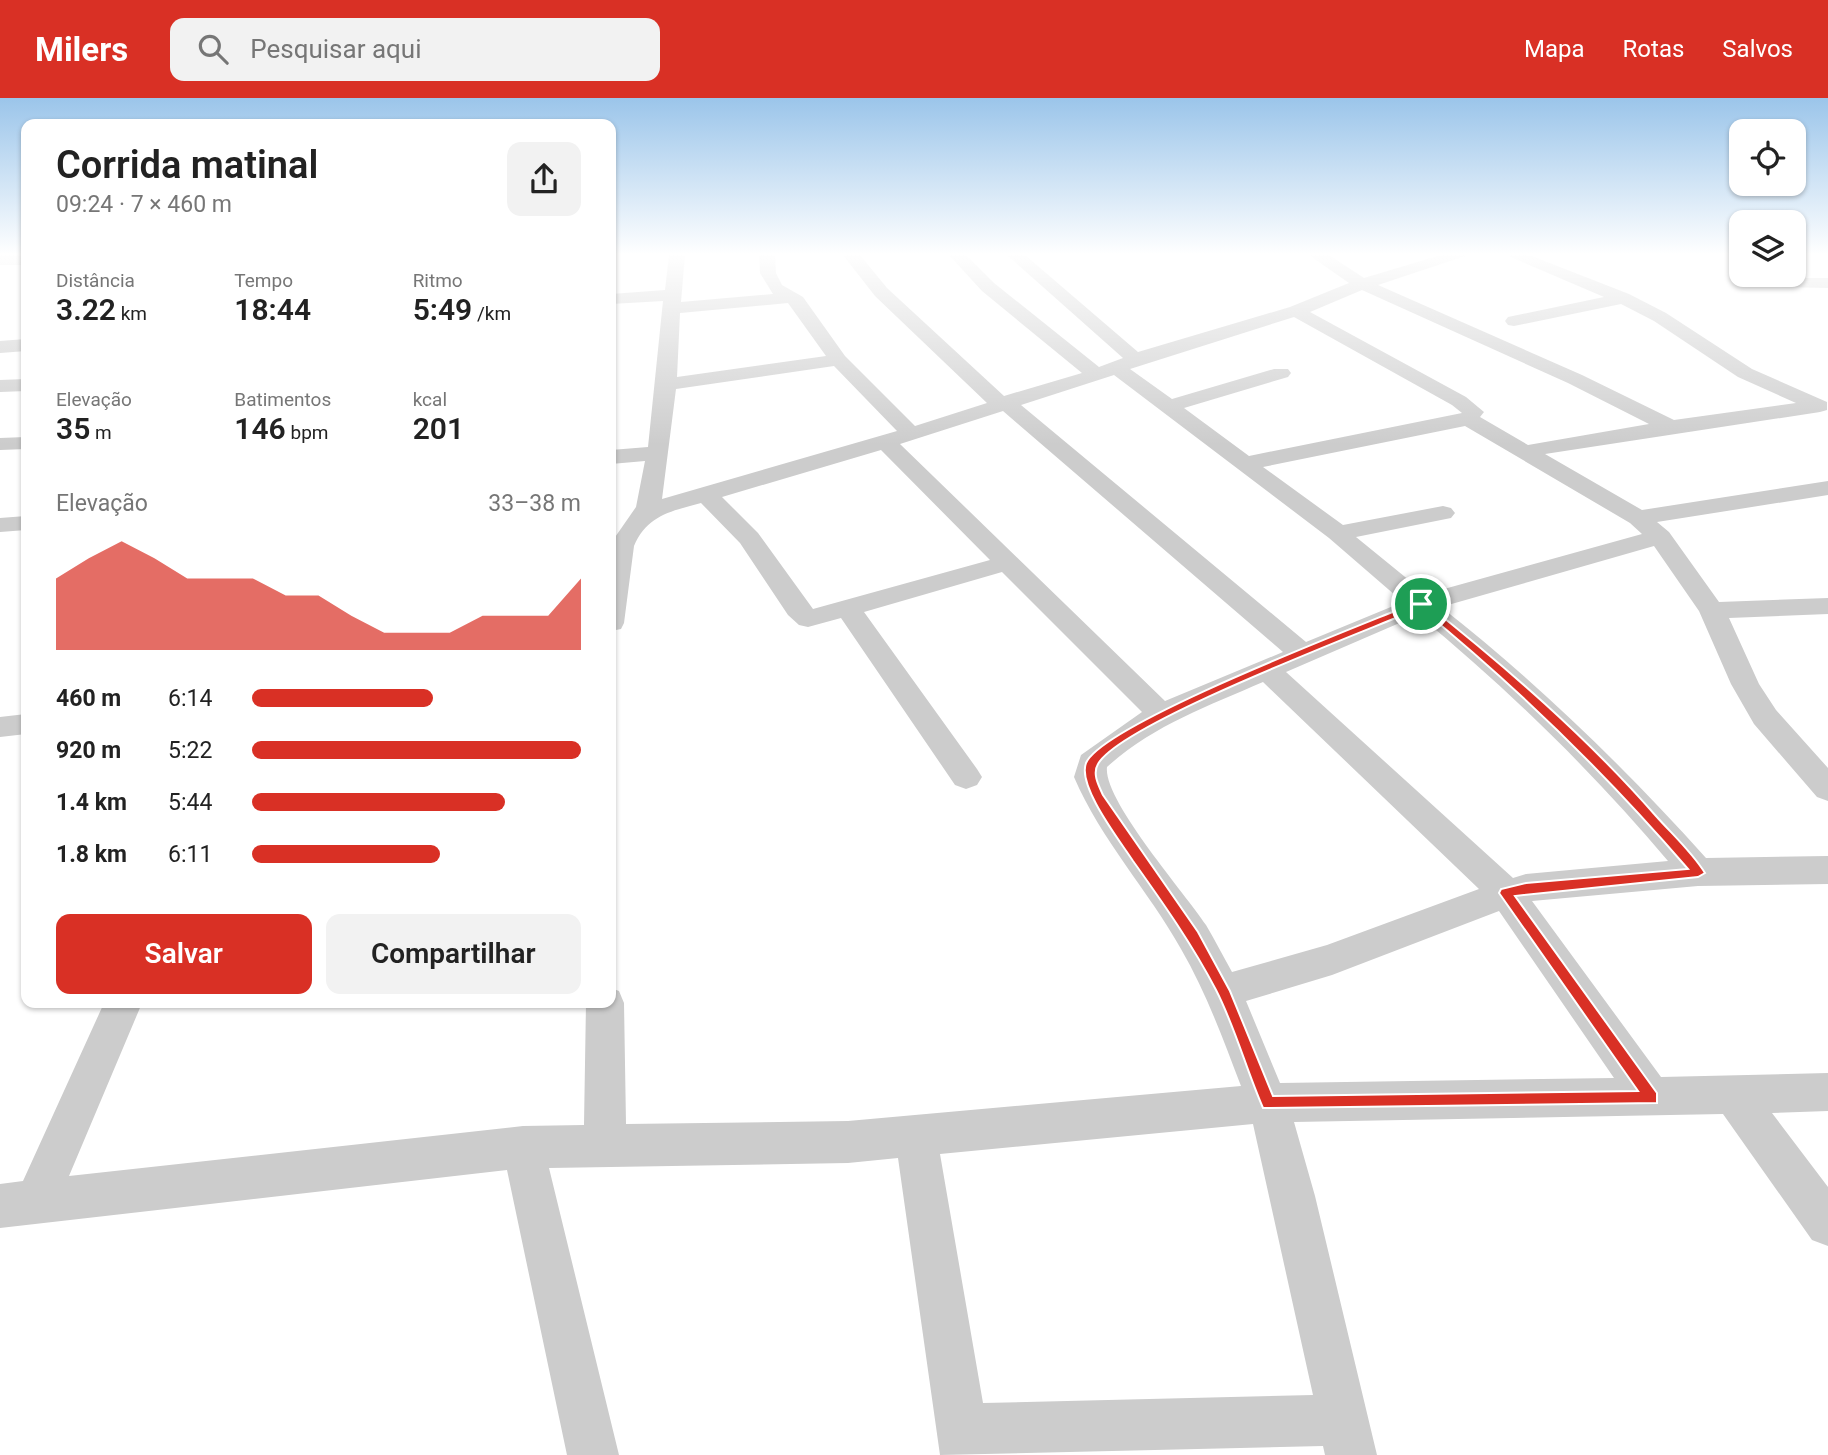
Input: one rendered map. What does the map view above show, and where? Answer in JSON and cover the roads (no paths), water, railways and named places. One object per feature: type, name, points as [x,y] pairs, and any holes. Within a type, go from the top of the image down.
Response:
[{"type":"street","points":[[647,511],[669,384],[672,318]]},
{"type":"street","points":[[809,318],[838,360],[910,433]]},
{"type":"street","points":[[910,318],[1002,403],[1301,653]]},
{"type":"street","points":[[1039,318],[1116,367],[1248,463],[1338,533],[1480,652],[1629,793],[1698,873]]},
{"type":"street","points":[[1080,318],[1116,367]]},
{"type":"street","points":[[616,560],[618,535],[647,511],[885,442],[1275,318]]},
{"type":"street","points":[[1248,463],[1468,419],[1474,412],[1470,407],[1308,318]]},
{"type":"street","points":[[1439,318],[1575,379],[1673,428]]},
{"type":"street","points":[[1514,321],[1527,318]]},
{"type":"street","points":[[1662,318],[1745,373],[1823,405]]},
{"type":"street","points":[[0,347],[21,345]]},
{"type":"street","points":[[669,384],[743,376],[838,360]]},
{"type":"street","points":[[1170,406],[1281,373]]},
{"type":"street","points":[[0,386],[21,385]]},
{"type":"street","points":[[1528,451],[1629,432],[1673,428],[1823,405]]},
{"type":"street","points":[[1468,419],[1528,451],[1638,518],[1660,537],[1712,611],[1745,684],[1765,717],[1828,789]]},
{"type":"street","points":[[885,442],[1010,562],[1161,714]]},
{"type":"street","points":[[0,444],[21,443]]},
{"type":"street","points":[[616,457],[659,453]]},
{"type":"street","points":[[1638,518],[1828,488]]},
{"type":"street","points":[[706,494],[749,538],[805,618],[813,619],[849,610],[1010,562]]},
{"type":"street","points":[[1338,533],[1443,513]]},
{"type":"street","points":[[0,525],[21,523]]},
{"type":"street","points":[[916,1138],[965,1442],[1347,1438],[1321,1313],[1268,1103],[1223,991],[1193,936],[1119,831],[1090,777],[1092,763],[1110,747],[1161,714],[1421,604],[1660,537]]},
{"type":"street","points":[[1712,611],[1828,606]]},
{"type":"street","points":[[849,610],[966,777]]},
{"type":"street","points":[[1267,670],[1506,893],[1652,1098]]},
{"type":"street","points":[[0,727],[21,725]]},
{"type":"street","points":[[1223,991],[1332,959],[1506,893],[1588,881],[1698,873],[1828,870]]},
{"type":"street","points":[[18,1204],[120,1008]]},
{"type":"street","points":[[605,1008],[605,1144]]},
{"type":"street","points":[[18,1204],[523,1147],[848,1142],[916,1138],[1268,1103],[1652,1098],[1828,1092]]},
{"type":"street","points":[[1734,1096],[1828,1224]]},
{"type":"street","points":[[523,1147],[593,1455]]}]
